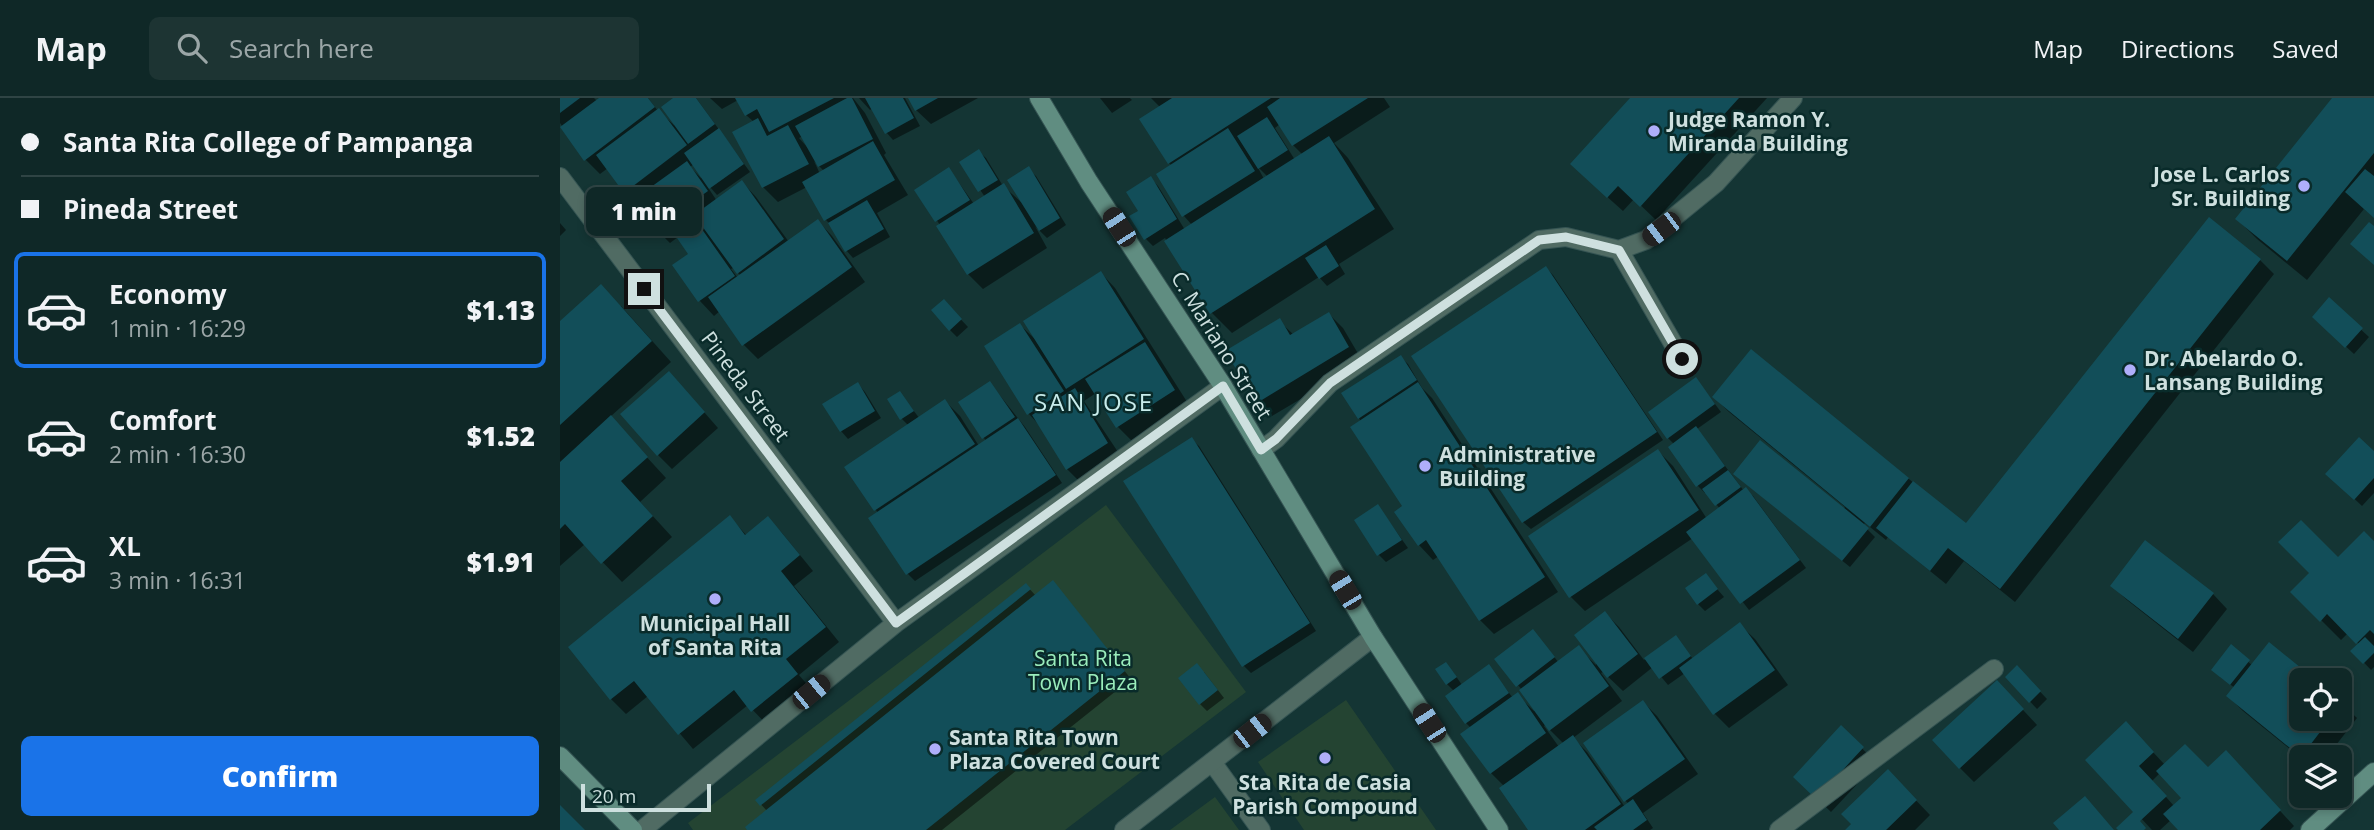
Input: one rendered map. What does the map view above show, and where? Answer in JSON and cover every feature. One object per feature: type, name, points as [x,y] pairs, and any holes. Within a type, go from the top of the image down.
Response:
[{"type":"street","name":"C. Mariano Street","points":[[1039,98],[1089,182],[1223,386],[1373,637],[1499,830]]},
{"type":"street","points":[[1261,450],[1276,439],[1330,383],[1539,240],[1566,237],[1619,250],[1646,240],[1706,191],[1793,98]]},
{"type":"street","name":"Pineda Street","points":[[560,177],[896,623]]},
{"type":"street","points":[[1619,250],[1682,359]]},
{"type":"street","points":[[642,830],[896,623],[1223,386]]},
{"type":"street","points":[[1124,830],[1373,637]]},
{"type":"street","points":[[1779,830],[1994,669]]},
{"type":"street","points":[[560,756],[633,830]]},
{"type":"street","points":[[1212,762],[1261,830]]},
{"type":"street","points":[[2310,830],[2374,772]]},
{"type":"green space","name":"Santa Rita Town Plaza","points":[[1106,505],[1246,692],[1065,830],[693,830],[688,823]]},
{"type":"green space","name":"Sta Rita de Casia Parish Compound","points":[[1346,700],[1436,830],[1304,830],[1258,762]]},
{"type":"green space","points":[[1215,797],[1239,830],[1170,830]]},
{"type":"building","points":[[560,98],[580,98],[560,113]]},
{"type":"building","points":[[599,98],[648,98],[655,107],[584,161],[560,127]]},
{"type":"building","points":[[673,98],[696,98],[715,124],[688,144],[661,107]]},
{"type":"building","points":[[735,98],[834,98],[769,132],[757,109],[745,116]]},
{"type":"building","points":[[847,98],[852,98],[873,139],[818,167],[795,126]]},
{"type":"building","points":[[865,98],[903,98],[914,118],[885,134]]},
{"type":"building","points":[[908,98],[938,98],[915,111]]},
{"type":"building","points":[[1172,98],[1271,98],[1168,164],[1139,119]]},
{"type":"building","points":[[1280,98],[1368,98],[1292,146],[1267,107]]},
{"type":"building","name":"Judge Ramon Y. Miranda Building","points":[[1630,98],[1739,98],[1640,207],[1618,186],[1607,198],[1570,164]]},
{"type":"building","name":"Jose L. Carlos Sr. Building","points":[[2332,98],[2374,98],[2374,153],[2287,261],[2235,219]]},
{"type":"building","points":[[659,108],[687,145],[624,193],[596,155]]},
{"type":"building","points":[[1267,117],[1288,150],[1258,169],[1237,136]]},
{"type":"building","points":[[758,118],[767,136],[788,125],[809,164],[762,188],[732,132]]},
{"type":"building","points":[[719,128],[744,164],[709,189],[684,153]]},
{"type":"building","points":[[1228,128],[1255,171],[1182,217],[1156,174]]},
{"type":"building","points":[[1329,136],[1375,209],[1210,314],[1164,241]]},
{"type":"building","points":[[873,141],[895,180],[824,221],[802,182]]},
{"type":"building","points":[[979,149],[998,180],[978,192],[959,162]]},
{"type":"building","points":[[687,161],[708,191],[676,214],[687,208],[735,276],[698,302],[672,265],[688,254],[666,222],[654,230],[633,200]]},
{"type":"building","points":[[1029,166],[1060,218],[1039,231],[1007,180]]},
{"type":"building","points":[[949,167],[970,200],[935,222],[914,190]]},
{"type":"building","points":[[2365,169],[2374,176],[2374,218],[2345,192]]},
{"type":"building","points":[[1151,176],[1177,219],[1144,240],[1129,216],[1138,211],[1126,192]]},
{"type":"building","points":[[742,180],[784,239],[737,274],[694,215]]},
{"type":"building","points":[[1004,183],[1034,233],[967,275],[936,226]]},
{"type":"building","points":[[867,200],[884,229],[845,252],[828,223]]},
{"type":"building","name":"Dr. Abelardo O. Lansang Building","points":[[2209,217],[2261,259],[2000,589],[1948,548],[1930,571],[1876,528],[1913,481],[1966,523]]},
{"type":"building","points":[[818,219],[852,267],[742,346],[708,297]]},
{"type":"building","points":[[2369,222],[2374,226],[2374,265],[2350,244]]},
{"type":"building","points":[[1326,245],[1339,266],[1319,279],[1305,258]]},
{"type":"building","points":[[1546,266],[1657,432],[1522,523],[1411,356]]},
{"type":"building","points":[[1101,271],[1144,339],[1066,389],[1023,321]]},
{"type":"building","points":[[601,284],[652,341],[560,425],[560,321]]},
{"type":"building","points":[[2329,297],[2363,328],[2345,348],[2312,317]]},
{"type":"building","points":[[944,299],[962,319],[949,331],[931,310]]},
{"type":"building","points":[[1329,312],[1349,347],[1257,403],[1225,351],[1280,318],[1290,335]]},
{"type":"building","points":[[1020,323],[1064,391],[1027,415],[984,346]]},
{"type":"building","points":[[1145,342],[1175,390],[1116,428],[1085,379]]},
{"type":"building","points":[[1751,349],[1909,478],[1870,527],[1712,397]]},
{"type":"building","points":[[1401,355],[1417,380],[1358,419],[1341,393]]},
{"type":"building","points":[[669,371],[705,412],[657,456],[620,414]]},
{"type":"building","points":[[1696,377],[1715,404],[1667,439],[1648,412]]},
{"type":"building","points":[[990,381],[1015,417],[982,439],[958,402]]},
{"type":"building","points":[[858,382],[875,411],[840,432],[822,404]]},
{"type":"building","name":"Administrative Building","points":[[1418,382],[1545,577],[1479,621],[1426,540],[1418,546],[1394,512],[1402,506],[1350,427]]},
{"type":"building","points":[[1075,388],[1108,443],[1066,470],[1032,415]]},
{"type":"building","points":[[900,391],[914,411],[900,420],[887,399]]},
{"type":"building","points":[[945,399],[975,444],[874,511],[844,467]]},
{"type":"building","points":[[611,415],[648,457],[621,481],[653,516],[601,564],[565,524],[560,529],[560,462]]},
{"type":"building","points":[[1018,418],[1056,475],[906,575],[868,518]]},
{"type":"building","points":[[1696,426],[1725,466],[1696,487],[1668,447]]},
{"type":"building","points":[[1192,437],[1310,623],[1242,667],[1123,481]]},
{"type":"building","points":[[2359,437],[2374,451],[2374,478],[2354,500],[2325,474]]},
{"type":"building","points":[[1760,440],[1869,528],[1842,561],[1733,474]]},
{"type":"building","points":[[1658,449],[1699,510],[1569,598],[1528,536]]},
{"type":"building","points":[[1728,470],[1741,487],[1715,506],[1702,489]]},
{"type":"building","points":[[1746,487],[1800,560],[1740,604],[1686,532]]},
{"type":"building","points":[[1378,504],[1402,540],[1377,556],[1354,520]]},
{"type":"building","name":"Municipal Hall of Santa Rita","points":[[730,515],[745,535],[768,516],[800,555],[781,571],[826,627],[786,659],[798,674],[751,712],[734,690],[678,735],[634,681],[610,700],[568,647]]},
{"type":"building","points":[[2301,520],[2338,557],[2364,531],[2374,541],[2374,634],[2370,630],[2356,644],[2327,614],[2320,622],[2290,592],[2309,573],[2278,542]]},
{"type":"building","points":[[2145,540],[2214,593],[2178,639],[2110,586]]},
{"type":"building","points":[[1706,573],[1718,589],[1697,605],[1685,588]]},
{"type":"building","name":"Santa Rita Town Plaza Covered Court","points":[[1053,580],[1125,671],[926,830],[747,830],[745,827]]},
{"type":"building","points":[[1026,583],[1031,589],[760,806],[755,800]]},
{"type":"building","points":[[1605,611],[1638,654],[1607,678],[1574,635]]},
{"type":"building","points":[[1740,622],[1775,670],[1713,715],[1679,668]]},
{"type":"building","points":[[1533,629],[1555,657],[1516,687],[1494,659]]},
{"type":"building","points":[[1676,635],[1691,656],[1659,679],[1644,658]]},
{"type":"building","points":[[2365,637],[2374,646],[2374,653],[2363,664],[2350,651]]},
{"type":"building","points":[[2269,642],[2301,668],[2289,668],[2289,731],[2321,731],[2310,745],[2289,745],[2289,747],[2226,696]]},
{"type":"building","points":[[2231,644],[2250,660],[2230,685],[2211,670]]},
{"type":"building","points":[[1579,645],[1609,686],[1549,731],[1519,690]]},
{"type":"building","points":[[1446,662],[1457,677],[1446,685],[1435,669]]},
{"type":"building","points":[[1197,663],[1218,690],[1199,705],[1178,678]]},
{"type":"building","points":[[1489,664],[1509,693],[1465,724],[1445,696]]},
{"type":"building","points":[[2017,665],[2041,691],[2029,703],[2005,677]]},
{"type":"building","points":[[1997,680],[2024,709],[1959,769],[1932,740]]},
{"type":"building","points":[[1518,692],[1546,733],[1490,774],[1460,734]]},
{"type":"building","points":[[1643,700],[1685,759],[1624,802],[1583,743]]},
{"type":"building","points":[[2126,721],[2154,752],[2139,766],[2167,796],[2140,821],[2146,828],[2144,830],[2116,828],[2133,812],[2085,760]]},
{"type":"building","points":[[1841,725],[1864,747],[1816,799],[1793,777]]},
{"type":"building","points":[[1573,735],[1621,804],[1585,830],[1528,830],[1499,788]]},
{"type":"building","points":[[2185,744],[2208,767],[2226,750],[2281,810],[2260,830],[2178,830],[2163,814],[2181,798],[2156,771]]},
{"type":"building","points":[[1888,769],[1917,800],[1886,830],[1845,830],[1851,824],[1841,814]]},
{"type":"building","points":[[2085,796],[2114,830],[2059,830],[2053,823]]},
{"type":"building","points":[[1633,799],[1647,820],[1633,830],[1597,830],[1594,827]]},
{"type":"building","points":[[560,805],[585,830],[560,830]]},
{"type":"place","name":"Judge Ramon Y. Miranda Building","points":[[1654,131]]},
{"type":"place","name":"Jose L. Carlos Sr. Building","points":[[2304,186]]},
{"type":"place","name":"Dr. Abelardo O. Lansang Building","points":[[2130,370]]},
{"type":"place","name":"Administrative Building","points":[[1425,466]]},
{"type":"place","name":"Municipal Hall of Santa Rita","points":[[715,599]]},
{"type":"place","name":"Santa Rita Town Plaza Covered Court","points":[[935,749]]},
{"type":"place","name":"Sta Rita de Casia Parish Compound","points":[[1325,758]]},
{"type":"district","name":"SAN JOSE","points":[[1094,401]]},
{"type":"route","points":[[644,289],[896,623],[1223,386],[1261,450],[1276,439],[1330,383],[1539,240],[1566,237],[1619,250],[1682,359]]}]
